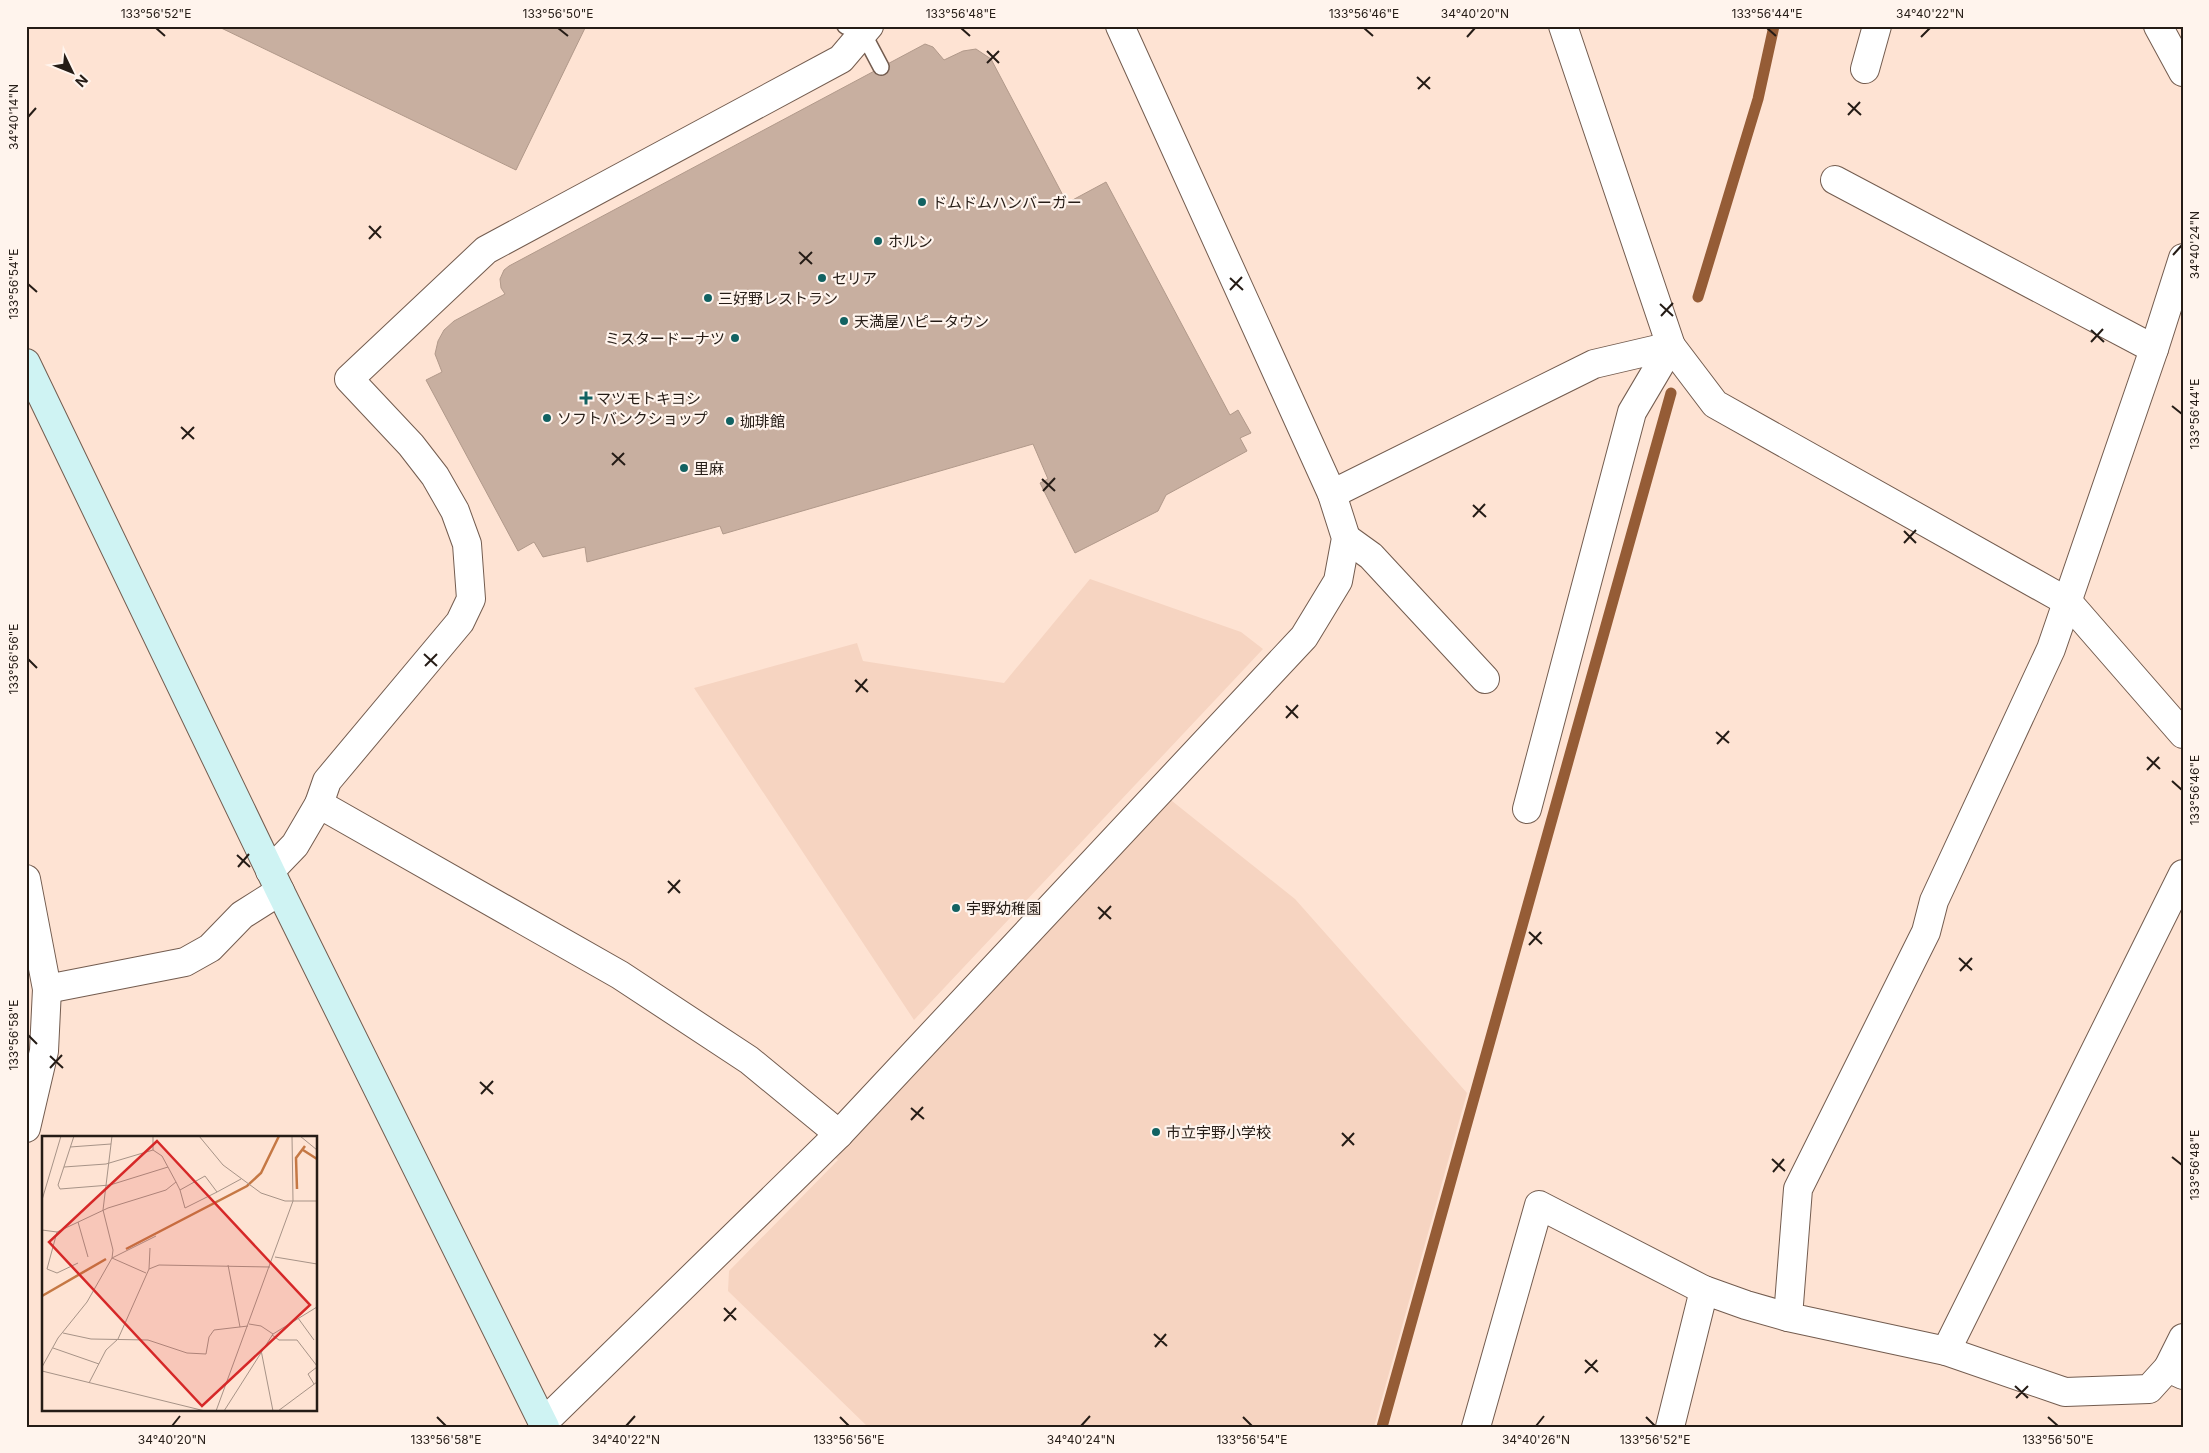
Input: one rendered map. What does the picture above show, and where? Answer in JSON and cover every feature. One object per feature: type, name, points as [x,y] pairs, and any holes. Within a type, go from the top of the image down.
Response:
[{"type":"street","points":[[26,363],[275,881],[544,1425],[839,1134],[1304,637],[1338,581],[1346,538],[1332,494],[1120,26]]},
{"type":"street","points":[[1563,26],[1671,346],[1715,404],[2068,602],[2183,734]]},
{"type":"street","points":[[1865,69],[1877,26]]},
{"type":"street","points":[[2158,26],[2183,72]]},
{"type":"street","points":[[39,984],[184,962],[210,948],[275,881],[319,804],[327,781],[460,622],[470,599],[467,544],[455,511],[435,476],[411,445],[349,379],[486,250],[841,59],[859,29]]},
{"type":"street","points":[[1835,180],[2154,349]]},
{"type":"street","points":[[1788,1317],[1798,1189],[1926,932],[1934,901],[2051,649],[2154,349],[2183,258]]},
{"type":"street","points":[[1332,494],[1594,364],[1671,346]]},
{"type":"street","points":[[1527,809],[1632,412],[1671,346]]},
{"type":"street","points":[[1346,538],[1371,556],[1485,679]]},
{"type":"street","points":[[319,804],[620,975],[749,1060],[839,1134]]},
{"type":"street","points":[[1946,1351],[2183,874]]},
{"type":"street","points":[[26,879],[39,984],[44,1051],[26,1128]]},
{"type":"street","points":[[1476,1427],[1539,1205],[1704,1290],[1746,1305],[1788,1317],[1946,1351],[2065,1392],[2149,1389],[2175,1372],[2183,1338]]},
{"type":"street","points":[[1670,1427],[1704,1290]]},
{"type":"lane","points":[[859,29],[881,67]]},
{"type":"shaded area","points":[[1090,579],[1241,632],[1263,649],[914,1020],[694,688],[857,643],[863,661],[1004,683]]},
{"type":"shaded area","points":[[1167,797],[1295,899],[1467,1093],[1374,1427],[868,1427],[728,1291],[729,1271],[838,1160],[834,1156]]},
{"type":"building","points":[[217,26],[586,26],[516,170]]},
{"type":"building","points":[[925,44],[933,47],[944,60],[963,51],[976,49],[991,59],[1067,203],[1106,182],[1230,415],[1238,410],[1251,433],[1240,438],[1247,451],[1166,495],[1158,511],[1075,553],[1040,483],[1048,479],[1033,444],[723,534],[720,526],[587,562],[585,547],[543,557],[534,542],[518,551],[426,380],[442,372],[435,354],[438,341],[444,330],[454,321],[505,294],[501,288],[500,279],[504,270],[509,266]]},
{"type":"waterway","points":[[1698,297],[1758,99],[1774,26]]},
{"type":"waterway","points":[[1382,1427],[1671,393]]},
{"type":"place","name":"ドムドムハンバーガー","points":[[922,202]]},
{"type":"place","name":"ホルン","points":[[878,241]]},
{"type":"place","name":"セリア","points":[[822,278]]},
{"type":"place","name":"三好野レストラン","points":[[708,298]]},
{"type":"place","name":"天満屋ハピータウン","points":[[844,321]]},
{"type":"place","name":"ミスタードーナツ","points":[[735,338]]},
{"type":"place","name":"マツモトキヨシ","points":[[586,398]]},
{"type":"place","name":"ソフトバンクショップ","points":[[547,418]]},
{"type":"place","name":"珈琲館","points":[[730,421]]},
{"type":"place","name":"里麻","points":[[684,468]]},
{"type":"place","name":"宇野幼稚園","points":[[956,908]]},
{"type":"place","name":"市立宇野小学校","points":[[1156,1132]]}]
